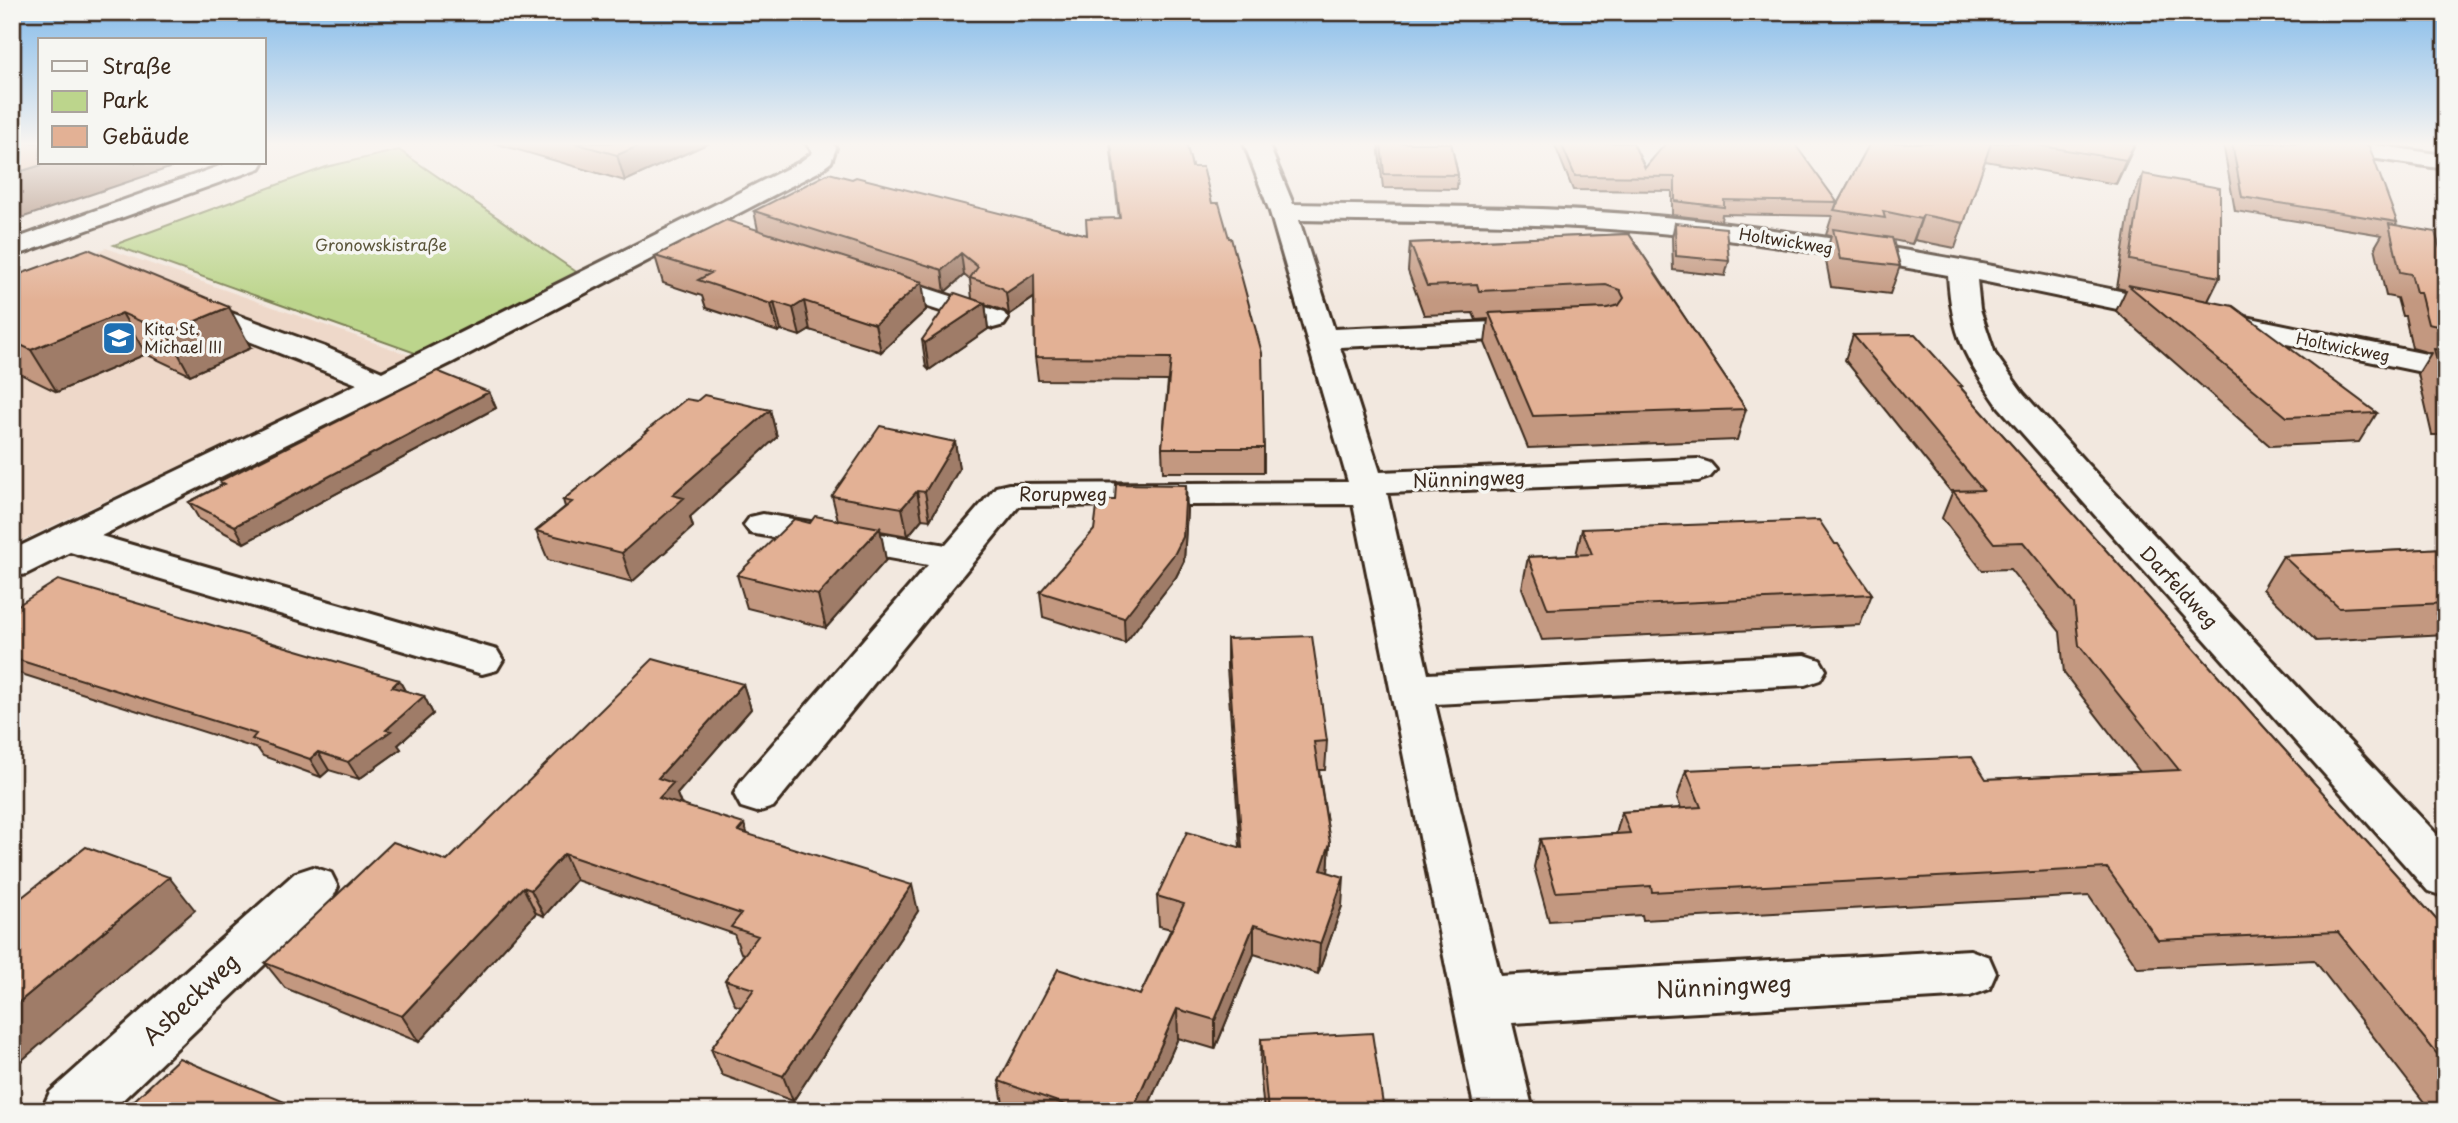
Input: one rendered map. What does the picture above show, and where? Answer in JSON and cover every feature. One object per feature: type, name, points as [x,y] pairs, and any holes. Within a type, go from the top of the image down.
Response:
[{"type":"street","points":[[12,248],[159,195]]},
{"type":"street","points":[[12,565],[442,355],[754,195]]},
{"type":"street","points":[[1277,195],[1367,488],[1504,1111]]},
{"type":"street","name":"Holtwickweg","points":[[1283,212],[1507,217],[1674,226],[1772,238],[1962,269],[2446,368]]},
{"type":"street","points":[[698,224],[736,237]]},
{"type":"street","name":"Darfeldweg","points":[[1962,269],[1965,309],[1979,354],[2011,400],[2092,492],[2446,877]]},
{"type":"street","points":[[852,274],[993,319]]},
{"type":"street","points":[[190,308],[314,354],[381,383]]},
{"type":"street","points":[[1322,339],[1573,327]]},
{"type":"street","name":"Nünningweg","points":[[1367,488],[1698,470]]},
{"type":"street","name":"Rorupweg","points":[[757,794],[1009,495],[1367,488]]},
{"type":"street","points":[[764,525],[955,558]]},
{"type":"street","points":[[68,538],[482,660]]},
{"type":"street","points":[[1410,690],[1805,670]]},
{"type":"street","name":"Asbeckweg","points":[[70,1111],[313,887]]},
{"type":"street","name":"Nünningweg","points":[[1479,1001],[1970,973]]},
{"type":"shaded area","points":[[106,248],[412,356],[12,545],[12,283]]},
{"type":"green space","name":"Gronowskistraße","points":[[249,195],[465,195],[578,273],[418,354],[114,245]]},
{"type":"building","points":[[785,195],[929,195],[1087,235],[1086,219],[1120,218],[1117,195],[1210,195],[1212,203],[1219,203],[1262,353],[1264,448],[1162,448],[1171,358],[1035,357],[1034,274],[1006,293],[1002,288],[970,278],[978,267],[961,253],[942,270],[754,211]]},
{"type":"building","points":[[1675,195],[1832,195],[1837,202],[1724,200],[1724,207],[1675,201]]},
{"type":"building","points":[[1842,195],[1973,195],[1964,223],[1923,215],[1921,219],[1883,211],[1885,218],[1834,210]]},
{"type":"building","points":[[2140,195],[2220,195],[2220,277],[2130,260]]},
{"type":"building","points":[[2387,195],[2397,222],[2242,197]]},
{"type":"building","points":[[726,220],[922,282],[875,324],[804,301],[793,308],[774,302],[771,304],[698,280],[711,273],[655,256]]},
{"type":"building","points":[[1675,223],[1726,228],[1729,261],[1676,256]]},
{"type":"building","points":[[2389,224],[2435,232],[2440,248],[2446,249],[2446,328],[2428,324],[2420,292],[2416,292],[2411,274],[2400,272]]},
{"type":"building","points":[[1833,229],[1892,238],[1900,266],[1840,259]]},
{"type":"building","points":[[1629,234],[1746,409],[1533,416],[1489,313],[1607,308],[1619,305],[1624,298],[1620,290],[1606,285],[1479,291],[1477,284],[1427,286],[1410,243]]},
{"type":"building","points":[[88,249],[229,307],[167,333],[122,313],[31,350],[12,341],[12,277]]},
{"type":"building","points":[[2128,285],[2233,306],[2377,413],[2287,417]]},
{"type":"building","points":[[955,293],[985,303],[925,343],[922,340]]},
{"type":"building","points":[[1915,334],[2443,927],[2446,933],[2446,1065],[2338,932],[2158,940],[2107,868],[1652,892],[1651,886],[1556,892],[1540,839],[1630,833],[1622,812],[1701,807],[1686,770],[1972,757],[1986,779],[2179,770],[2079,645],[2074,604],[2023,542],[1994,543],[1953,491],[1983,490],[1853,335]]},
{"type":"building","points":[[2434,349],[2446,351],[2446,394]]},
{"type":"building","points":[[437,371],[489,392],[235,526],[189,502],[225,484],[220,481]]},
{"type":"building","points":[[704,395],[770,410],[672,495],[684,498],[622,553],[536,531],[572,502],[563,500],[646,431],[686,399],[697,401]]},
{"type":"building","points":[[880,426],[955,442],[925,492],[917,491],[902,508],[832,496]]},
{"type":"building","points":[[1116,484],[1186,485],[1183,537],[1175,553],[1124,618],[1040,592],[1094,530],[1098,500],[1115,500]]},
{"type":"building","points":[[815,516],[880,528],[818,595],[737,575],[794,519],[810,523]]},
{"type":"building","points":[[1819,520],[1872,594],[1548,609],[1528,557],[1592,554],[1582,529]]},
{"type":"building","points":[[2446,548],[2446,603],[2339,608],[2283,556]]},
{"type":"building","points":[[58,580],[399,680],[392,687],[424,696],[386,730],[391,731],[348,762],[318,752],[310,759],[252,739],[256,734],[12,658],[12,609]]},
{"type":"building","points":[[1312,636],[1327,741],[1314,742],[1330,843],[1321,870],[1344,877],[1320,944],[1254,925],[1215,1020],[1177,1009],[1132,1111],[1083,1111],[999,1081],[1058,969],[1140,995],[1184,904],[1157,896],[1187,832],[1242,848],[1227,639]]},
{"type":"building","points":[[653,659],[743,684],[658,778],[673,783],[659,798],[744,824],[738,831],[912,885],[783,1076],[711,1049],[754,989],[725,980],[758,936],[731,927],[741,914],[564,854],[531,890],[523,887],[402,1016],[265,963],[393,842],[447,861]]},
{"type":"building","points":[[86,847],[169,877],[12,1008],[12,905]]},
{"type":"building","points":[[1372,1033],[1384,1111],[1268,1111],[1261,1039]]},
{"type":"building","points":[[179,1058],[287,1103],[279,1111],[123,1111]]},
{"type":"place","name":"Kita St. Michael III","points":[[119,338]]}]
